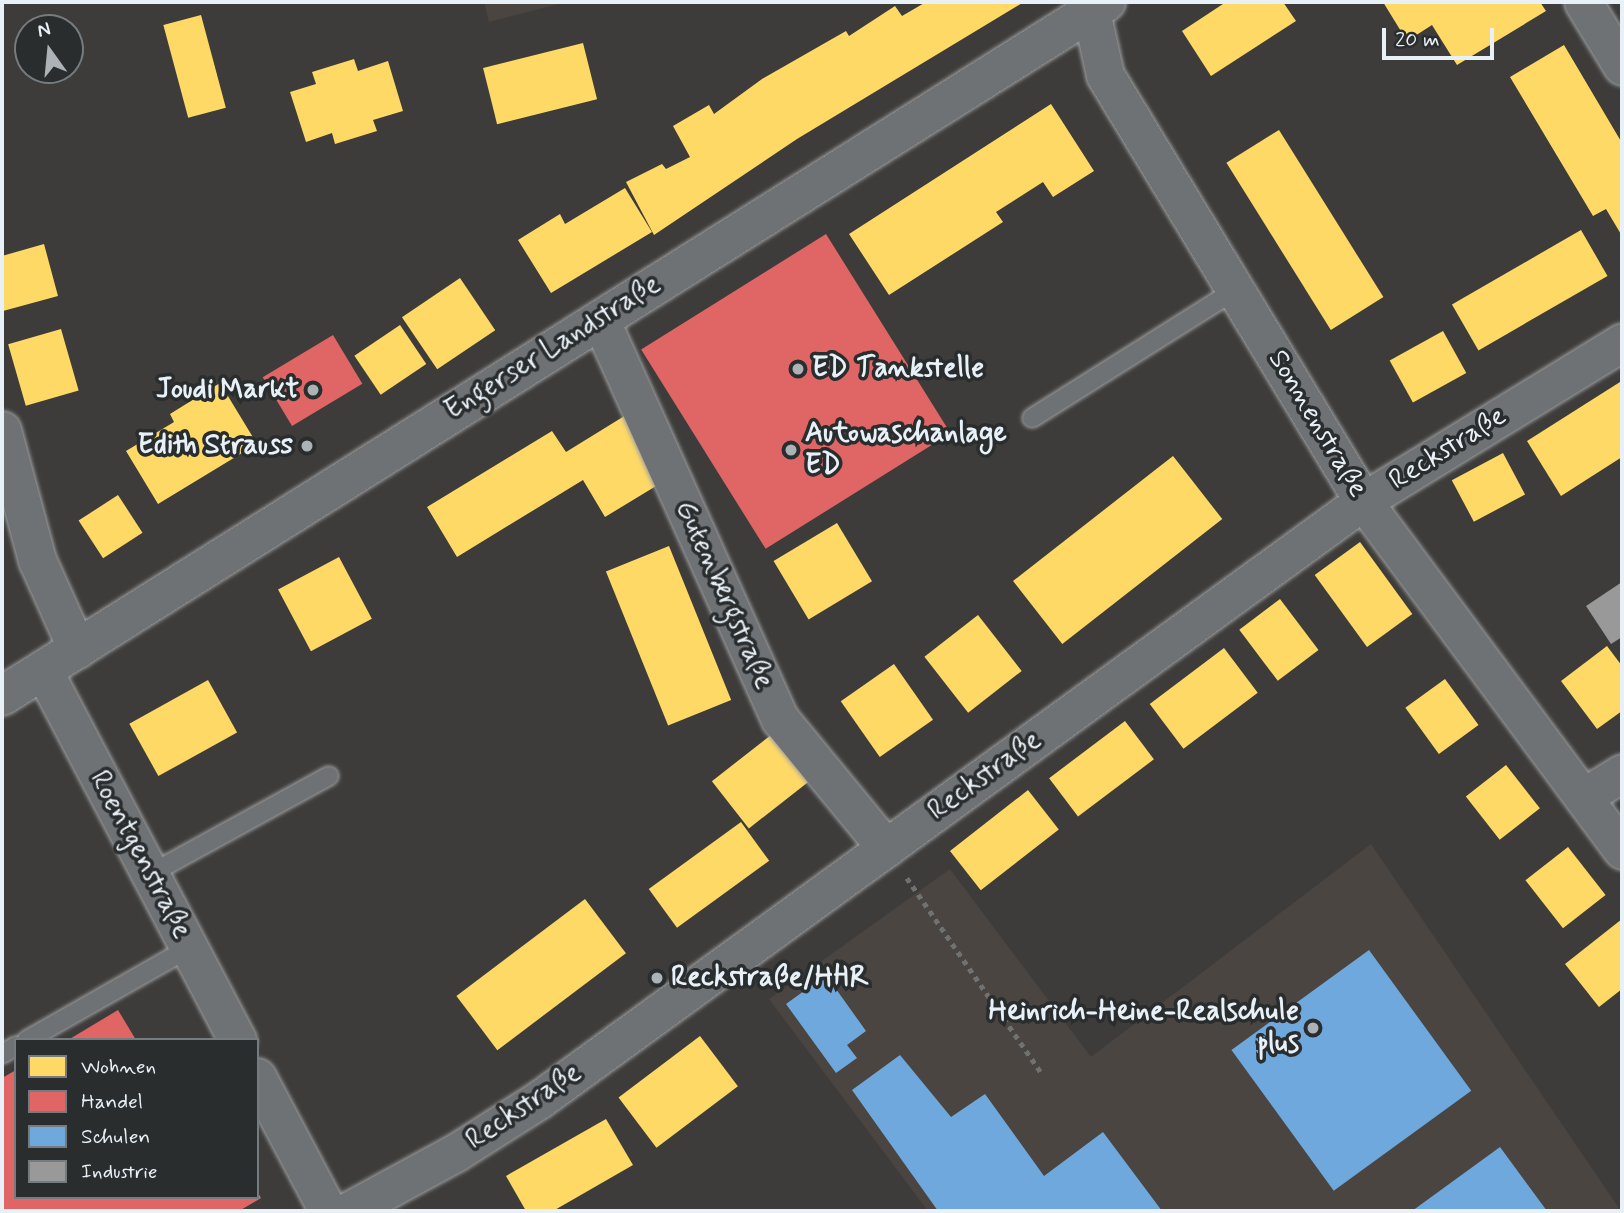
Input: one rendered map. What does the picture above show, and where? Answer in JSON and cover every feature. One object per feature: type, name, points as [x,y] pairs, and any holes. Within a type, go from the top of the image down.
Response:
[{"type":"main road","name":"Engerser Landstraße","points":[[2,696],[1096,4]]},
{"type":"street","points":[[1583,2],[1622,66]]},
{"type":"street","name":"Sonnenstraße","points":[[1096,4],[1105,75],[1363,501],[1622,850]]},
{"type":"street","name":"Gutenbergstraße","points":[[600,319],[780,719],[886,848]]},
{"type":"street","name":"Reckstraße","points":[[348,1211],[455,1153],[540,1099],[1363,501],[1622,342]]},
{"type":"street","points":[[2,430],[8,476],[46,586],[77,649]]},
{"type":"street","name":"Roentgenstraße","points":[[43,670],[236,1038]]},
{"type":"street","points":[[1583,797],[1622,773]]},
{"type":"street","points":[[259,1081],[328,1211]]},
{"type":"lane","points":[[1032,418],[1235,290]]},
{"type":"lane","points":[[150,874],[329,776]]},
{"type":"lane","points":[[31,1038],[189,948]]},
{"type":"path","points":[[886,848],[1042,1074]]},
{"type":"shaded area","points":[[484,2],[566,2],[489,22]]},
{"type":"shaded area","name":"Heinrich-Heine-Realschule plus","points":[[1371,844],[1621,1211],[928,1211],[769,999],[950,869],[1091,1057]]},
{"type":"building: Wohnen","points":[[926,2],[1024,2],[797,139],[654,235],[626,182],[662,164],[666,169],[690,157],[673,126],[709,105],[714,114],[762,79],[846,31],[849,36],[895,6],[902,16]]},
{"type":"building: Wohnen","points":[[1226,2],[1283,2],[1296,21],[1211,76],[1182,31]]},
{"type":"building: Wohnen","points":[[1383,2],[1540,2],[1546,11],[1457,65],[1432,25],[1407,41]]},
{"type":"building: Wohnen","points":[[201,15],[226,108],[188,118],[163,25]]},
{"type":"building: Wohnen","points":[[583,43],[597,99],[497,124],[483,68]]},
{"type":"building: Wohnen","points":[[1564,45],[1622,143],[1622,236],[1606,209],[1593,216],[1510,77]]},
{"type":"building: Wohnen","points":[[354,59],[358,71],[388,61],[403,111],[373,120],[377,131],[335,144],[332,133],[306,142],[290,92],[316,84],[312,72]]},
{"type":"building: Wohnen","points":[[1051,104],[1094,171],[1053,197],[1043,182],[996,212],[1003,222],[889,295],[849,234]]},
{"type":"building: Wohnen","points":[[1279,130],[1383,297],[1331,330],[1226,163]]},
{"type":"building: Wohnen","points":[[625,188],[652,232],[551,293],[518,240],[560,214],[565,224]]},
{"type":"building: Wohnen","points":[[1581,230],[1608,276],[1478,350],[1452,304]]},
{"type":"building: Wohnen","points":[[44,244],[58,296],[3,311],[2,256]]},
{"type":"building: Wohnen","points":[[460,278],[495,330],[437,369],[402,317]]},
{"type":"building: Wohnen","points":[[400,325],[426,364],[381,395],[354,356]]},
{"type":"building: Wohnen","points":[[61,329],[79,391],[26,406],[8,344]]},
{"type":"building: Wohnen","points":[[1443,331],[1466,373],[1413,403],[1390,361]]},
{"type":"building: Wohnen","points":[[1620,382],[1622,457],[1561,496],[1527,441]]},
{"type":"building: Wohnen","points":[[220,383],[257,444],[158,504],[126,451],[174,422],[170,414]]},
{"type":"building: Wohnen","name":"Autowaschanlage ED","points":[[782,401],[842,494],[811,514],[751,421]]},
{"type":"building: Wohnen","points":[[626,415],[666,480],[605,517],[583,480],[457,557],[427,507],[552,431],[566,452]]},
{"type":"building: Wohnen","points":[[1503,453],[1525,494],[1474,522],[1452,480]]},
{"type":"building: Wohnen","points":[[1173,456],[1222,519],[1062,644],[1013,581]]},
{"type":"building: Wohnen","points":[[118,495],[143,533],[103,558],[79,521]]},
{"type":"building: Wohnen","points":[[837,523],[872,581],[809,619],[774,561]]},
{"type":"building: Wohnen","points":[[1360,542],[1412,614],[1367,647],[1315,575]]},
{"type":"building: Wohnen","points":[[669,546],[731,700],[668,725],[606,571]]},
{"type":"building: Wohnen","points":[[339,557],[372,619],[311,651],[278,589]]},
{"type":"building: Wohnen","points":[[1280,599],[1319,650],[1278,681],[1239,630]]},
{"type":"building: Wohnen","points":[[978,615],[1022,671],[968,713],[924,657]]},
{"type":"building: Wohnen","points":[[1607,646],[1622,666],[1622,711],[1597,729],[1561,681]]},
{"type":"building: Wohnen","points":[[1224,648],[1258,693],[1183,749],[1150,704]]},
{"type":"building: Wohnen","points":[[894,664],[933,720],[880,757],[841,701]]},
{"type":"building: Wohnen","points":[[1445,679],[1479,725],[1439,754],[1405,708]]},
{"type":"building: Wohnen","points":[[208,680],[237,732],[158,776],[129,724]]},
{"type":"building: Wohnen","points":[[1125,721],[1154,759],[1078,817],[1049,778]]},
{"type":"building: Wohnen","points":[[771,735],[808,782],[749,828],[712,781]]},
{"type":"building: Wohnen","points":[[1506,765],[1540,808],[1500,840],[1466,796]]},
{"type":"building: Wohnen","points":[[1028,790],[1059,829],[981,890],[950,851]]},
{"type":"building: Wohnen","points":[[741,822],[769,861],[677,928],[649,889]]},
{"type":"building: Wohnen","points":[[1568,847],[1606,895],[1563,928],[1525,880]]},
{"type":"building: Wohnen","points":[[585,899],[626,953],[497,1050],[456,996]]},
{"type":"building: Wohnen","points":[[1622,919],[1622,989],[1599,1007],[1565,964]]},
{"type":"building: Wohnen","points":[[700,1036],[738,1086],[656,1148],[619,1097]]},
{"type":"building: Wohnen","points":[[606,1119],[633,1165],[553,1211],[526,1211],[506,1176]]},
{"type":"building: Handel","points":[[826,234],[951,433],[766,549],[641,350]]},
{"type":"building: Handel","points":[[333,335],[362,384],[292,426],[263,377]]},
{"type":"building: Handel","points":[[118,1010],[135,1038],[71,1038]]},
{"type":"building: Handel","points":[[14,1071],[14,1199],[259,1199],[259,1194],[261,1198],[239,1211],[2,1211],[2,1078]]},
{"type":"building: Schulen","points":[[1369,950],[1471,1091],[1334,1191],[1231,1050]]},
{"type":"building: Schulen","points":[[826,975],[866,1031],[847,1045],[857,1058],[836,1073],[786,1004]]},
{"type":"building: Schulen","points":[[900,1055],[951,1117],[985,1094],[1044,1176],[1103,1132],[1162,1211],[938,1211],[852,1090]]},
{"type":"building: Schulen","points":[[1500,1147],[1547,1211],[1412,1211]]},
{"type":"building: Industrie","points":[[1622,582],[1622,637],[1611,644],[1586,606]]},
{"type":"place","name":"ED Tankstelle","points":[[798,369]]},
{"type":"place","name":"Joudi Markt","points":[[313,390]]},
{"type":"place","name":"Edith Strauss","points":[[307,446]]},
{"type":"place","name":"Autowaschanlage ED","points":[[791,450]]},
{"type":"place","name":"Reckstraße/HHR","points":[[657,978]]},
{"type":"place","name":"Heinrich-Heine-Realschule plus","points":[[1313,1028]]}]
